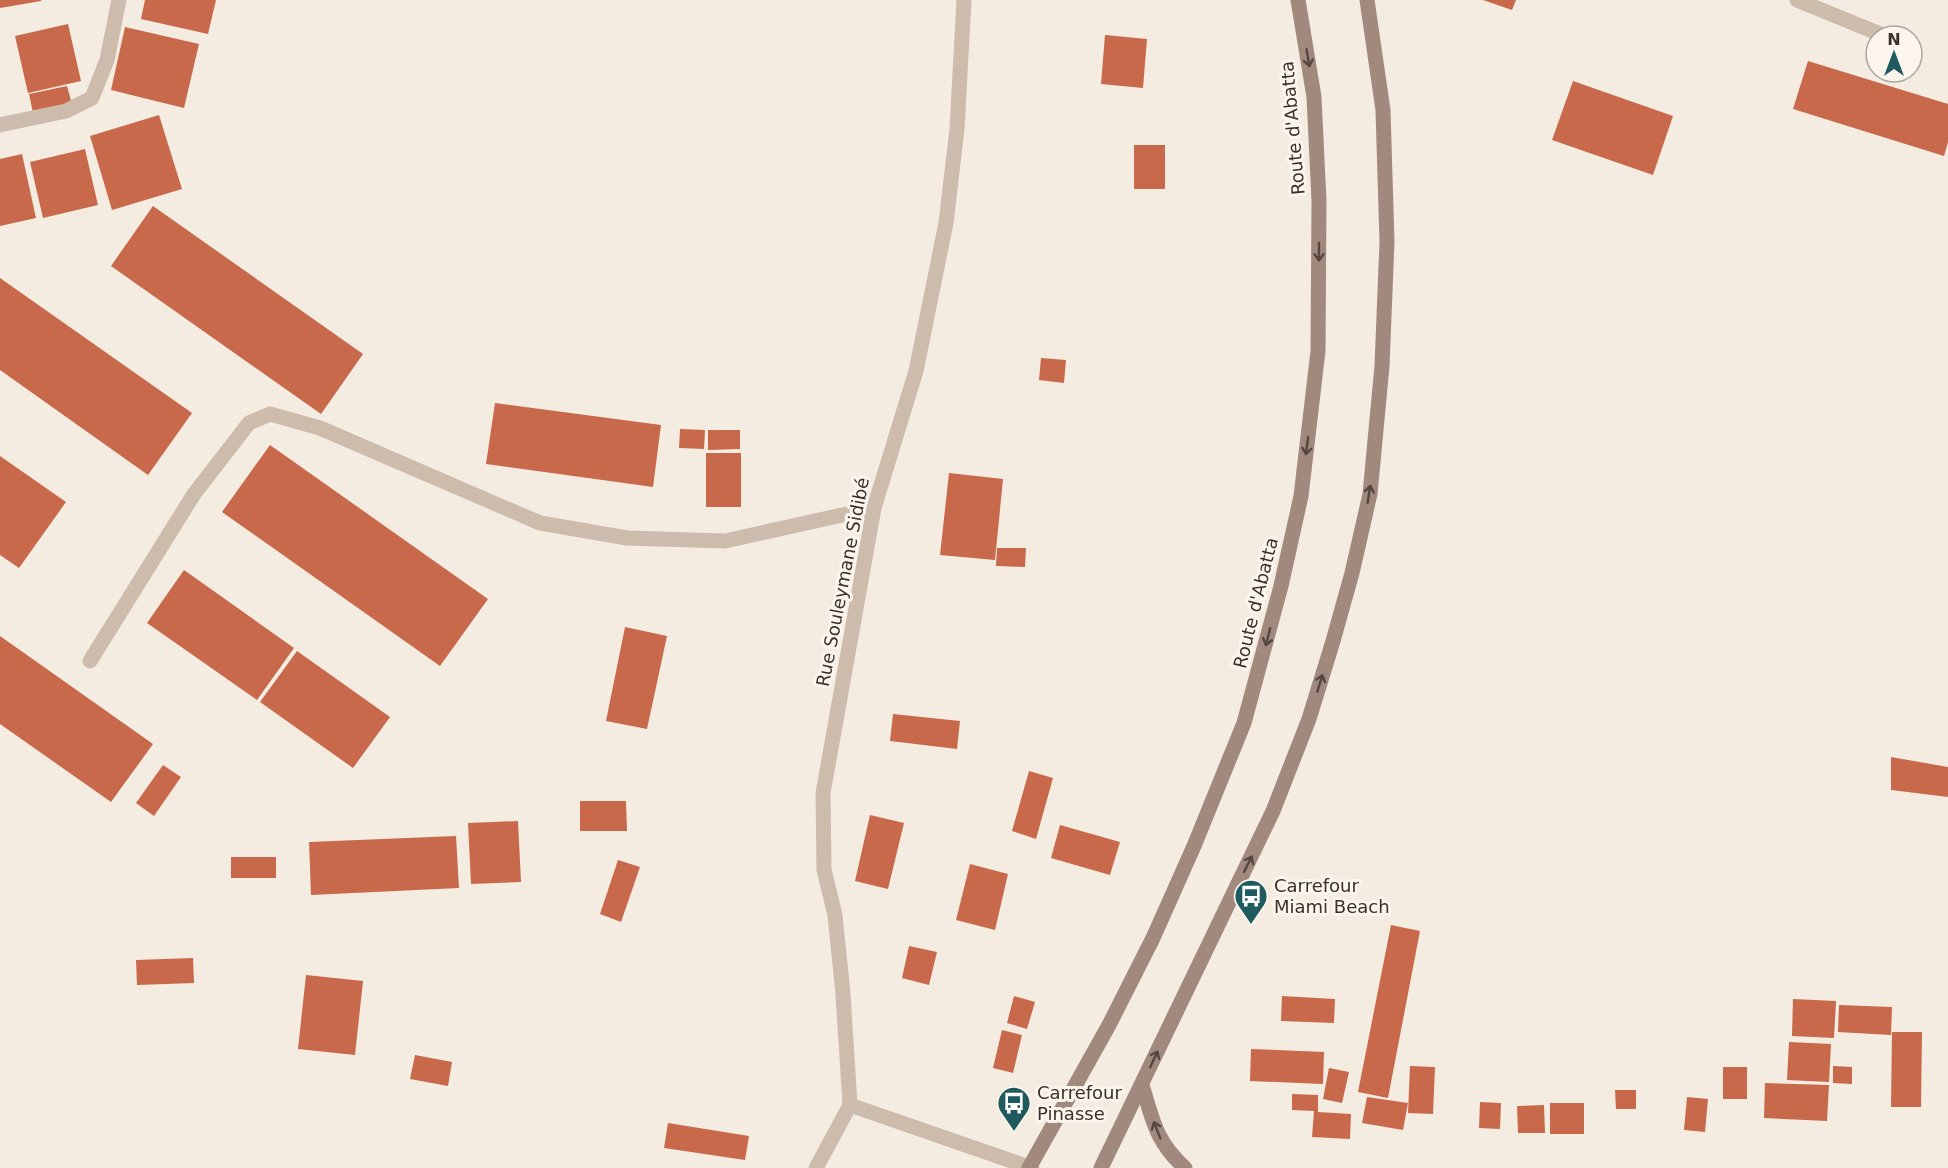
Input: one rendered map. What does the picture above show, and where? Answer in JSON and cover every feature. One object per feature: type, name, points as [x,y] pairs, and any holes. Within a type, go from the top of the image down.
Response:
[{"type":"street","points":[[0,125],[66,111],[93,99],[107,60],[118,0]]},
{"type":"street","name":"Rue Souleymane Sidibé","points":[[850,1106],[835,915],[824,870],[823,793],[874,508],[916,371],[946,223],[957,129],[964,0]]},
{"type":"street","name":"Route d'Abatta","points":[[1030,1168],[1110,1025],[1153,938],[1194,846],[1244,723],[1281,586],[1302,496],[1318,351],[1319,201],[1314,97],[1298,0]]},
{"type":"street","points":[[1101,1168],[1273,811],[1305,729],[1333,641],[1352,573],[1370,494],[1382,366],[1387,242],[1383,110],[1367,0]]},
{"type":"street","points":[[1797,0],[1864,27]]},
{"type":"street","points":[[90,661],[194,494],[249,423],[270,414],[320,428],[540,523],[627,538],[725,541],[874,508]]},
{"type":"street","points":[[1142,1085],[1162,1144],[1185,1168]]},
{"type":"street","points":[[816,1168],[850,1106],[1030,1168]]},
{"type":"building","points":[[0,0],[41,0],[41,1],[0,8]]},
{"type":"building","points":[[145,0],[216,0],[208,34],[141,19]]},
{"type":"building","points":[[1483,0],[1516,0],[1512,10]]},
{"type":"building","points":[[68,24],[81,81],[28,93],[15,36]]},
{"type":"building","points":[[125,27],[199,44],[184,108],[111,90]]},
{"type":"building","points":[[1105,35],[1147,39],[1143,88],[1101,84]]},
{"type":"building","points":[[1808,61],[1864,78],[1864,84],[1883,84],[1948,104],[1948,142],[1944,156],[1793,109]]},
{"type":"building","points":[[1573,81],[1673,116],[1653,175],[1552,140]]},
{"type":"building","points":[[67,86],[72,104],[33,113],[29,94]]},
{"type":"building","points":[[159,115],[182,189],[112,210],[90,136]]},
{"type":"building","points":[[1134,145],[1165,145],[1165,189],[1134,189]]},
{"type":"building","points":[[85,149],[98,205],[43,218],[30,162]]},
{"type":"building","points":[[22,154],[36,218],[0,226],[0,159]]},
{"type":"building","points":[[153,206],[363,354],[321,414],[111,266]]},
{"type":"building","points":[[0,278],[192,413],[148,475],[0,370]]},
{"type":"building","points":[[1041,358],[1066,360],[1064,383],[1039,380]]},
{"type":"building","points":[[495,403],[661,425],[653,487],[486,464]]},
{"type":"building","points":[[680,429],[705,430],[704,449],[679,448]]},
{"type":"building","points":[[708,430],[740,430],[740,449],[708,450]]},
{"type":"building","points":[[270,445],[488,599],[440,666],[222,512]]},
{"type":"building","points":[[706,453],[741,453],[741,507],[706,507]]},
{"type":"building","points":[[0,456],[66,502],[19,568],[0,555]]},
{"type":"building","points":[[949,473],[1003,479],[995,560],[940,555]]},
{"type":"building","points":[[997,548],[1026,548],[1025,567],[996,566]]},
{"type":"building","points":[[184,570],[294,648],[257,700],[147,623]]},
{"type":"building","points":[[625,627],[667,636],[647,729],[606,721]]},
{"type":"building","points":[[0,636],[153,744],[111,802],[0,724]]},
{"type":"building","points":[[297,651],[390,717],[353,768],[260,702]]},
{"type":"building","points":[[893,714],[960,721],[957,749],[890,741]]},
{"type":"building","points":[[1891,757],[1948,767],[1948,797],[1891,790]]},
{"type":"building","points":[[163,765],[181,777],[154,816],[136,803]]},
{"type":"building","points":[[1029,771],[1053,778],[1036,839],[1012,831]]},
{"type":"building","points":[[580,801],[626,801],[627,831],[580,831]]},
{"type":"building","points":[[870,815],[904,823],[888,889],[855,881]]},
{"type":"building","points":[[518,821],[521,882],[471,884],[468,823]]},
{"type":"building","points":[[1060,825],[1120,842],[1110,875],[1051,858]]},
{"type":"building","points":[[456,836],[459,888],[311,895],[309,842]]},
{"type":"building","points":[[231,857],[276,857],[276,878],[231,878]]},
{"type":"building","points":[[618,860],[640,867],[621,922],[600,914]]},
{"type":"building","points":[[970,864],[1008,874],[995,930],[956,920]]},
{"type":"building","points":[[1391,925],[1420,931],[1388,1098],[1358,1092]]},
{"type":"building","points":[[909,946],[937,952],[929,985],[902,978]]},
{"type":"building","points":[[193,958],[194,983],[137,985],[136,960]]},
{"type":"building","points":[[306,975],[363,981],[355,1055],[298,1049]]},
{"type":"building","points":[[1014,996],[1035,1002],[1027,1029],[1007,1023]]},
{"type":"building","points":[[1282,996],[1335,999],[1334,1023],[1281,1021]]},
{"type":"building","points":[[1793,999],[1836,1001],[1834,1038],[1792,1036]]},
{"type":"building","points":[[1839,1005],[1892,1007],[1891,1035],[1838,1032]]},
{"type":"building","points":[[1002,1030],[1022,1035],[1013,1073],[993,1068]]},
{"type":"building","points":[[1892,1032],[1922,1032],[1921,1107],[1891,1107]]},
{"type":"building","points":[[1789,1042],[1831,1044],[1829,1082],[1787,1080]]},
{"type":"building","points":[[1251,1049],[1324,1052],[1323,1084],[1250,1081]]},
{"type":"building","points":[[415,1055],[452,1062],[448,1086],[410,1079]]},
{"type":"building","points":[[1410,1066],[1435,1067],[1433,1114],[1408,1113]]},
{"type":"building","points":[[1833,1066],[1852,1067],[1852,1084],[1833,1083]]},
{"type":"building","points":[[1723,1067],[1747,1067],[1747,1099],[1723,1099]]},
{"type":"building","points":[[1329,1068],[1349,1072],[1342,1103],[1323,1099]]},
{"type":"building","points":[[1765,1083],[1829,1085],[1827,1121],[1764,1118]]},
{"type":"building","points":[[1615,1090],[1636,1090],[1636,1109],[1616,1109]]},
{"type":"building","points":[[1292,1094],[1318,1095],[1318,1112],[1351,1114],[1350,1139],[1312,1137],[1314,1111],[1292,1110]]},
{"type":"building","points":[[1367,1097],[1408,1103],[1403,1130],[1362,1123]]},
{"type":"building","points":[[1687,1097],[1708,1099],[1705,1132],[1684,1130]]},
{"type":"building","points":[[1480,1102],[1501,1103],[1500,1129],[1479,1128]]},
{"type":"building","points":[[1550,1103],[1584,1103],[1584,1134],[1550,1134]]},
{"type":"building","points":[[1544,1105],[1545,1133],[1518,1133],[1517,1106]]},
{"type":"building","points":[[668,1123],[749,1136],[745,1160],[664,1148]]},
{"type":"place","name":"Carrefour Miami Beach","points":[[1251,925]]},
{"type":"place","name":"Carrefour Pinasse","points":[[1014,1132]]}]
